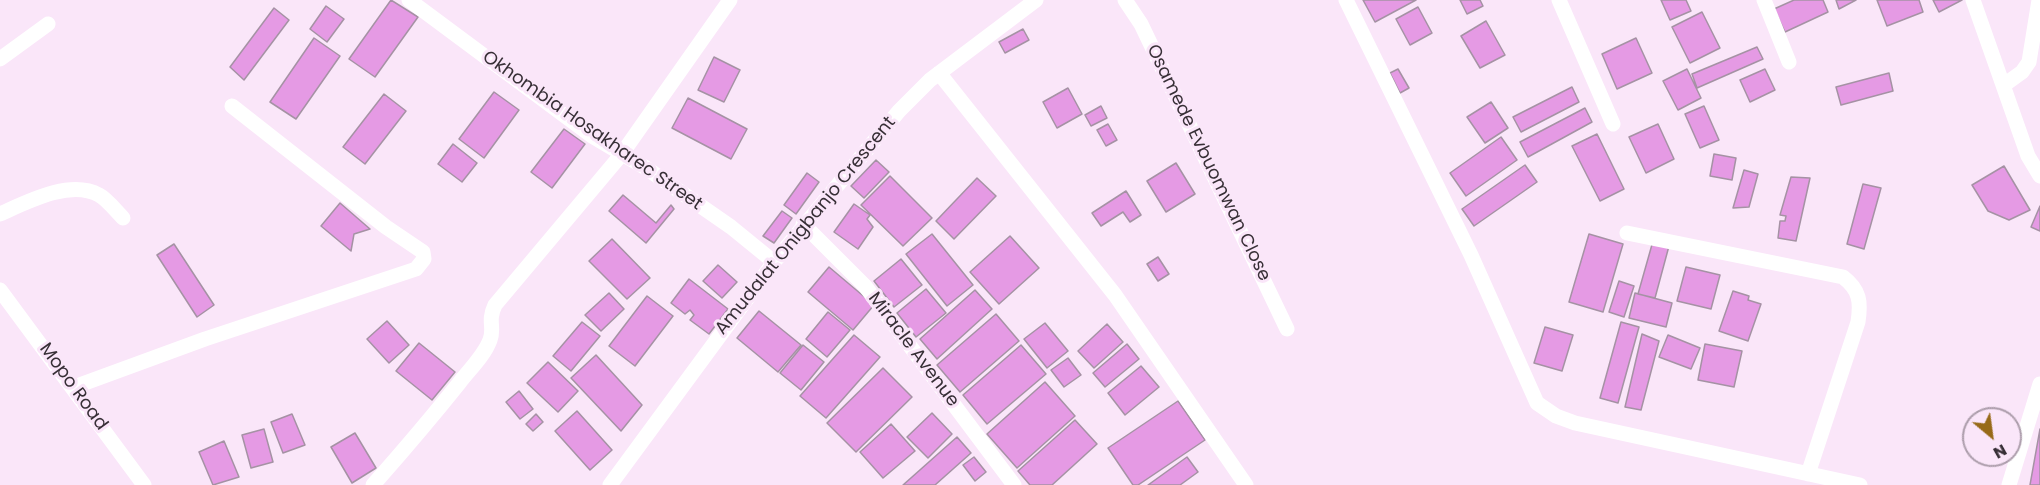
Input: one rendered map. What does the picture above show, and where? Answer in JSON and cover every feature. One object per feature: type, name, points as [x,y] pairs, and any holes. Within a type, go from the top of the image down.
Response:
[{"type":"street","name":"Okhombia Hosakharec Street","points":[[409,0],[621,155],[646,168],[731,227],[774,262]]},
{"type":"street","points":[[373,485],[431,419],[482,354],[490,340],[492,331],[490,315],[495,304],[621,155],[730,0]]},
{"type":"street","name":"Amudalat Onigbanjo Crescent","points":[[610,485],[803,224],[899,111],[939,73],[1036,0]]},
{"type":"street","name":"Osamede Evbuomwan Close","points":[[1125,0],[1141,24],[1287,329]]},
{"type":"street","points":[[1346,0],[1471,255],[1537,403],[1556,416],[1575,423],[1860,485]]},
{"type":"street","points":[[1559,0],[1613,124]]},
{"type":"street","points":[[1764,0],[1789,62]]},
{"type":"street","points":[[1973,0],[2028,156],[2040,176]]},
{"type":"street","points":[[2004,85],[2022,72],[2029,62],[2039,0]]},
{"type":"street","points":[[0,59],[48,24]]},
{"type":"street","points":[[939,73],[1115,294],[1246,485]]},
{"type":"street","points":[[74,387],[205,339],[416,269],[424,259],[423,252],[386,226],[232,106]]},
{"type":"street","points":[[0,214],[29,201],[76,188],[99,195],[123,218]]},
{"type":"street","name":"Miracle Avenue","points":[[803,224],[865,286],[1014,485]]},
{"type":"street","points":[[1627,233],[1843,277],[1852,284],[1861,301],[1858,322],[1808,474]]},
{"type":"street","name":"Mopo Road","points":[[0,290],[74,387],[144,485]]},
{"type":"street","points":[[2009,485],[2040,384]]},
{"type":"building","points":[[391,0],[418,17],[375,77],[349,59]]},
{"type":"building","points":[[1363,0],[1416,0],[1375,22]]},
{"type":"building","points":[[1460,0],[1480,0],[1483,6],[1467,14]]},
{"type":"building","points":[[1661,0],[1686,0],[1691,11],[1670,20]]},
{"type":"building","points":[[1794,0],[1823,0],[1828,12],[1785,32],[1774,9]]},
{"type":"building","points":[[1836,0],[1856,0],[1839,9]]},
{"type":"building","points":[[1877,0],[1919,0],[1923,12],[1887,26]]},
{"type":"building","points":[[1933,0],[1962,0],[1939,12]]},
{"type":"building","points":[[326,6],[344,19],[327,42],[310,29]]},
{"type":"building","points":[[1418,7],[1432,33],[1410,45],[1396,19]]},
{"type":"building","points":[[274,8],[289,20],[244,80],[230,67]]},
{"type":"building","points":[[1702,12],[1720,48],[1690,63],[1672,27]]},
{"type":"building","points":[[1486,21],[1505,55],[1480,68],[1461,36]]},
{"type":"building","points":[[1023,29],[1029,40],[1005,53],[999,42]]},
{"type":"building","points":[[314,38],[340,56],[296,119],[270,102]]},
{"type":"building","points":[[1636,38],[1652,73],[1617,89],[1602,54]]},
{"type":"building","points":[[1757,47],[1763,59],[1697,88],[1692,74]]},
{"type":"building","points":[[714,57],[740,70],[724,102],[698,90]]},
{"type":"building","points":[[1398,69],[1409,88],[1400,93],[1390,73]]},
{"type":"building","points":[[1687,69],[1701,98],[1678,110],[1663,81]]},
{"type":"building","points":[[1765,69],[1775,90],[1750,102],[1740,80]]},
{"type":"building","points":[[1889,73],[1893,91],[1841,105],[1836,87]]},
{"type":"building","points":[[1572,87],[1579,102],[1521,132],[1513,117]]},
{"type":"building","points":[[1068,88],[1082,114],[1057,128],[1043,102]]},
{"type":"building","points":[[494,92],[519,110],[484,158],[459,139]]},
{"type":"building","points":[[384,94],[406,111],[365,164],[343,147]]},
{"type":"building","points":[[688,98],[747,129],[731,159],[672,128]]},
{"type":"building","points":[[1491,102],[1508,128],[1485,143],[1467,117]]},
{"type":"building","points":[[1101,106],[1107,118],[1091,126],[1085,115]]},
{"type":"building","points":[[1704,106],[1719,140],[1700,148],[1685,114]]},
{"type":"building","points":[[1585,108],[1592,122],[1528,157],[1520,142]]},
{"type":"building","points":[[1108,124],[1117,140],[1106,146],[1097,130]]},
{"type":"building","points":[[1658,124],[1674,159],[1646,173],[1629,137]]},
{"type":"building","points":[[564,129],[585,144],[552,188],[531,172]]},
{"type":"building","points":[[1597,134],[1624,189],[1600,201],[1572,146]]},
{"type":"building","points":[[1501,137],[1517,160],[1466,196],[1450,173]]},
{"type":"building","points":[[453,144],[477,163],[462,182],[438,164]]},
{"type":"building","points":[[1714,154],[1736,158],[1732,180],[1710,176]]},
{"type":"building","points":[[876,160],[889,172],[864,198],[851,186]]},
{"type":"building","points":[[1176,163],[1195,194],[1166,212],[1147,181]]},
{"type":"building","points":[[1525,165],[1537,182],[1474,226],[1462,209]]},
{"type":"building","points":[[2004,166],[2030,210],[2009,220],[1988,211],[1972,185]]},
{"type":"building","points":[[1744,170],[1758,174],[1749,207],[1733,208]]},
{"type":"building","points":[[807,173],[819,182],[796,214],[784,205]]},
{"type":"building","points":[[890,176],[932,218],[903,246],[861,205]]},
{"type":"building","points":[[1791,177],[1810,178],[1796,241],[1778,238],[1780,221],[1785,221],[1786,216],[1780,215]]},
{"type":"building","points":[[977,178],[996,196],[954,239],[936,221]]},
{"type":"building","points":[[1863,184],[1881,188],[1864,249],[1847,244]]},
{"type":"building","points":[[1126,191],[1141,215],[1130,222],[1123,212],[1101,226],[1092,213]]},
{"type":"building","points":[[623,195],[656,223],[671,205],[674,209],[646,243],[609,211]]},
{"type":"building","points":[[340,203],[370,229],[354,234],[351,251],[321,226]]},
{"type":"building","points":[[854,204],[870,215],[867,219],[873,227],[858,249],[834,232]]},
{"type":"building","points":[[2040,206],[2040,231],[2031,227]]},
{"type":"building","points":[[782,211],[792,218],[774,243],[763,236]]},
{"type":"building","points":[[932,234],[973,285],[947,306],[906,254]]},
{"type":"building","points":[[1589,234],[1623,244],[1603,312],[1569,302]]},
{"type":"building","points":[[1010,236],[1039,268],[999,304],[970,272]]},
{"type":"building","points":[[612,239],[650,278],[627,299],[589,261]]},
{"type":"building","points":[[1653,241],[1669,246],[1655,298],[1638,294]]},
{"type":"building","points":[[174,244],[214,305],[197,317],[157,255]]},
{"type":"building","points":[[1158,257],[1169,274],[1158,281],[1147,264]]},
{"type":"building","points":[[901,259],[922,285],[894,307],[874,281]]},
{"type":"building","points":[[718,265],[737,282],[722,298],[703,281]]},
{"type":"building","points":[[829,267],[874,305],[853,330],[808,292]]},
{"type":"building","points":[[1686,267],[1720,275],[1711,309],[1677,301]]},
{"type":"building","points":[[689,279],[728,309],[709,334],[690,320],[694,315],[690,310],[685,314],[671,303]]},
{"type":"building","points":[[1619,281],[1634,286],[1624,317],[1609,312]]},
{"type":"building","points":[[926,289],[946,313],[916,337],[897,313]]},
{"type":"building","points":[[975,290],[992,309],[937,359],[920,339]]},
{"type":"building","points":[[1733,291],[1749,296],[1748,300],[1761,304],[1748,341],[1719,331]]},
{"type":"building","points":[[609,293],[624,309],[601,331],[585,315]]},
{"type":"building","points":[[1635,293],[1672,303],[1666,327],[1629,318]]},
{"type":"building","points":[[647,296],[673,316],[635,366],[609,346]]},
{"type":"building","points":[[759,311],[801,345],[778,372],[737,338]]},
{"type":"building","points":[[828,312],[850,330],[827,357],[806,339]]},
{"type":"building","points":[[996,314],[1019,341],[960,392],[937,365]]},
{"type":"building","points":[[387,321],[409,345],[389,363],[367,339]]},
{"type":"building","points":[[582,322],[600,336],[571,371],[553,356]]},
{"type":"building","points":[[1621,322],[1639,327],[1618,403],[1600,398]]},
{"type":"building","points":[[1045,323],[1068,351],[1047,368],[1024,339]]},
{"type":"building","points":[[1107,324],[1123,342],[1094,368],[1078,351]]},
{"type":"building","points":[[1545,327],[1573,335],[1562,371],[1534,363]]},
{"type":"building","points":[[1642,334],[1659,341],[1641,410],[1625,407]]},
{"type":"building","points":[[854,335],[880,357],[826,418],[800,396]]},
{"type":"building","points":[[1668,335],[1700,348],[1691,369],[1659,357]]},
{"type":"building","points":[[419,343],[455,372],[432,400],[396,371]]},
{"type":"building","points":[[1127,344],[1139,359],[1105,387],[1093,373]]},
{"type":"building","points":[[1705,344],[1742,351],[1734,387],[1698,380]]},
{"type":"building","points":[[803,345],[824,362],[801,390],[780,373]]},
{"type":"building","points":[[1021,345],[1046,374],[987,424],[963,395]]},
{"type":"building","points":[[596,355],[642,405],[621,431],[571,378]]},
{"type":"building","points":[[1068,358],[1081,375],[1064,387],[1051,370]]},
{"type":"building","points":[[548,362],[578,391],[558,412],[527,383]]},
{"type":"building","points":[[1141,366],[1159,387],[1125,415],[1108,393]]},
{"type":"building","points":[[883,368],[912,397],[856,452],[827,423]]},
{"type":"building","points":[[1045,382],[1075,416],[1017,468],[987,434]]},
{"type":"building","points":[[519,391],[533,409],[520,419],[506,402]]},
{"type":"building","points":[[1178,401],[1205,440],[1138,485],[1133,485],[1108,448]]},
{"type":"building","points":[[577,411],[612,450],[590,470],[555,431]]},
{"type":"building","points":[[932,413],[952,434],[928,458],[907,437]]},
{"type":"building","points":[[292,414],[305,445],[283,453],[271,422]]},
{"type":"building","points":[[536,414],[543,422],[533,431],[526,424]]},
{"type":"building","points":[[1075,420],[1097,444],[1052,485],[1030,485],[1018,471]]},
{"type":"building","points":[[891,424],[915,451],[883,478],[860,452]]},
{"type":"building","points":[[264,429],[273,462],[251,468],[242,435]]},
{"type":"building","points":[[2040,429],[2040,485],[2030,485]]},
{"type":"building","points":[[355,433],[376,468],[352,483],[331,447]]},
{"type":"building","points":[[957,437],[971,453],[935,485],[903,485]]},
{"type":"building","points":[[224,441],[239,477],[213,485],[199,452]]},
{"type":"building","points":[[974,457],[986,472],[975,481],[963,465]]},
{"type":"building","points":[[1187,457],[1198,472],[1180,485],[1148,485]]}]
